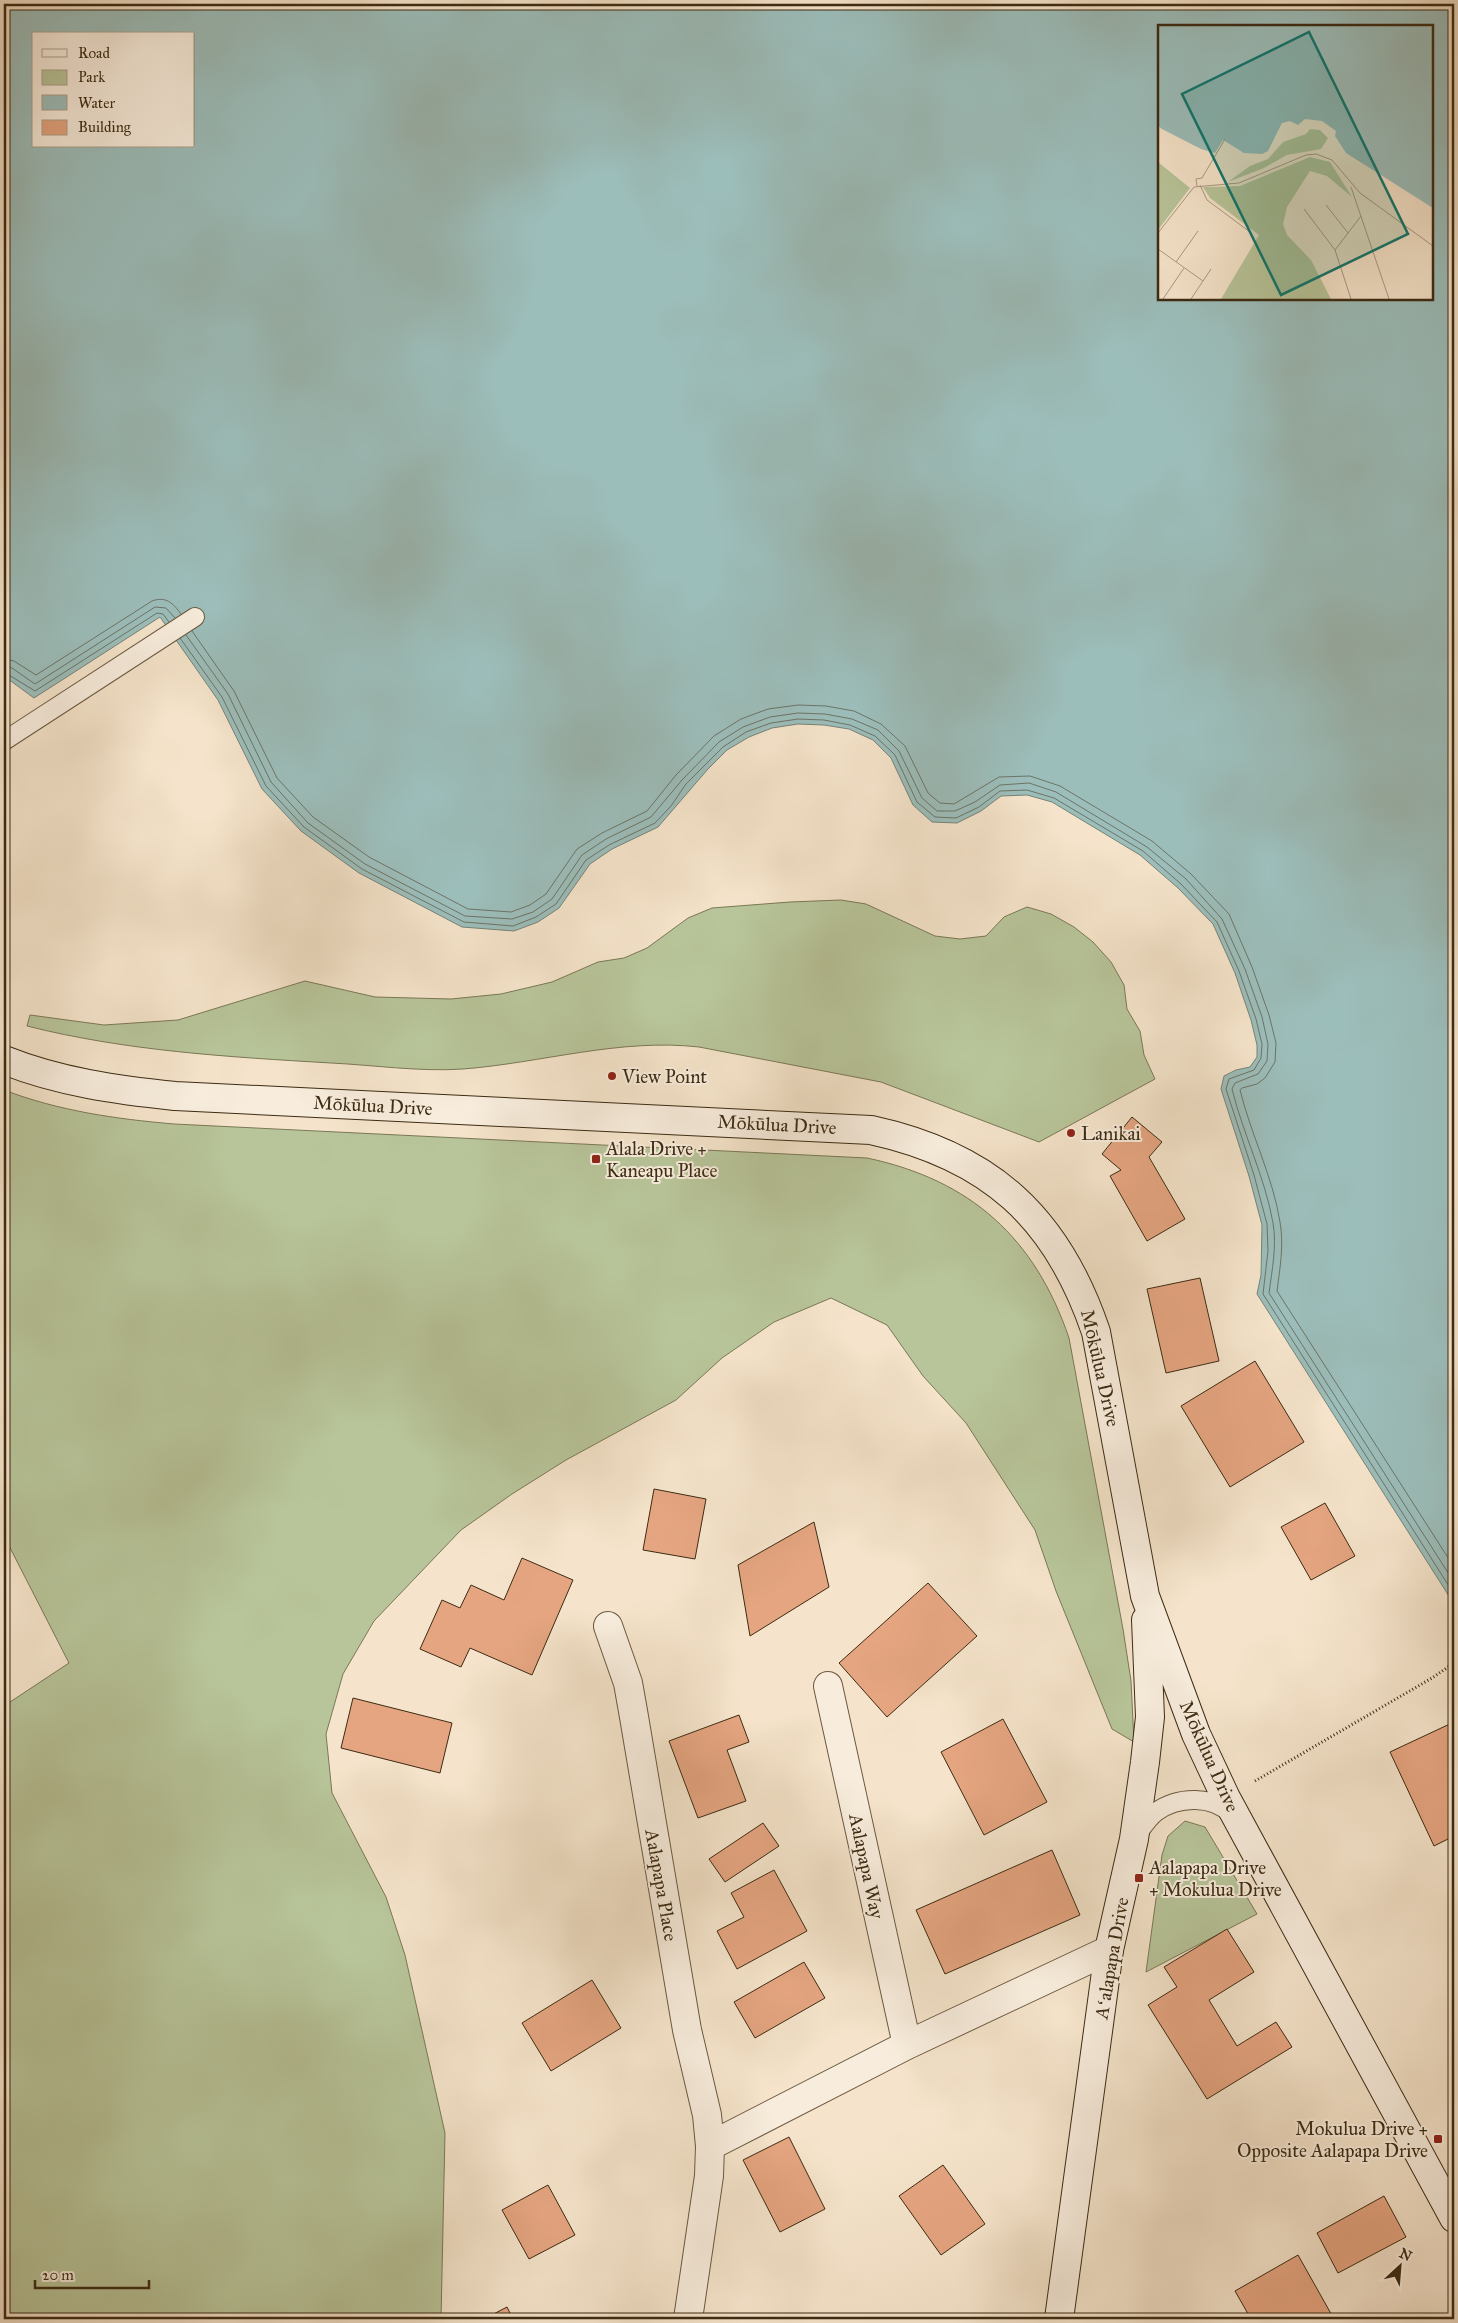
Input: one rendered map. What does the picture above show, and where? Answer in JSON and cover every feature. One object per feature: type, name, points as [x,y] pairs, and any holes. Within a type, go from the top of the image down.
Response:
[{"type":"street","name":"Mōkūlua Drive","points":[[4,1060],[71,1081],[123,1091],[175,1096],[836,1127],[888,1134],[938,1150],[970,1166],[999,1185],[1026,1209],[1049,1236],[1069,1266],[1085,1298],[1096,1332],[1145,1596],[1196,1734],[1226,1798],[1454,2218]]},
{"type":"street","name":"Aʻalapapa Drive","points":[[1059,2319],[1109,1950],[1134,1839],[1150,1717],[1145,1596]]},
{"type":"street","name":"Aalapapa Place","points":[[608,1626],[628,1683],[634,1712],[687,2030],[707,2115],[710,2176],[688,2319]]},
{"type":"street","name":"Aalapapa Way","points":[[828,1686],[907,2045]]},
{"type":"street","points":[[710,2146],[907,2045],[1109,1950]]},
{"type":"lane","points":[[4,741],[195,617]]},
{"type":"lane","points":[[1134,1839],[1156,1812],[1171,1804],[1187,1800],[1202,1800],[1216,1804],[1229,1812],[1240,1823]]},
{"type":"path","points":[[1226,1798],[1432,1678],[1454,1663]]},
{"type":"green space","points":[[841,900],[866,904],[935,936],[960,939],[986,936],[1004,917],[1027,907],[1051,914],[1074,927],[1093,942],[1111,962],[1124,985],[1127,1009],[1140,1031],[1144,1055],[1155,1079],[1039,1142],[881,1082],[699,1047],[669,1045],[610,1048],[492,1066],[430,1070],[178,1052],[64,1035],[27,1026],[30,1015],[104,1025],[178,1020],[305,981],[375,997],[451,999],[501,994],[552,982],[598,962],[624,958],[647,948],[688,918],[712,908]]},
{"type":"green space","points":[[4,1090],[67,1109],[131,1120],[174,1124],[867,1158],[904,1168],[938,1181],[968,1198],[994,1219],[1018,1243],[1038,1271],[1055,1302],[1069,1338],[1123,1629],[1131,1681],[1134,1742],[1112,1729],[1056,1591],[1035,1530],[966,1423],[923,1376],[887,1325],[831,1298],[774,1322],[722,1358],[676,1400],[566,1460],[512,1494],[461,1530],[374,1621],[343,1674],[326,1734],[332,1793],[386,1897],[405,1955],[445,2133],[441,2319],[4,2319],[4,1706],[69,1663],[4,1536]]},
{"type":"green space","points":[[1185,1821],[1205,1827],[1257,1914],[1146,1972],[1162,1855],[1168,1836]]},
{"type":"water","points":[[4,4],[1454,4],[1454,1604],[1257,1294],[1261,1275],[1262,1225],[1249,1176],[1221,1089],[1224,1076],[1236,1070],[1250,1067],[1257,1057],[1257,1045],[1251,1020],[1235,973],[1213,924],[1178,888],[1140,855],[1052,802],[1027,795],[1001,796],[981,811],[957,823],[932,822],[913,805],[891,758],[873,740],[849,729],[824,725],[798,724],[772,728],[749,737],[727,750],[658,827],[612,849],[590,864],[559,908],[538,922],[514,931],[462,927],[359,873],[301,831],[262,789],[218,700],[160,617],[34,698],[4,676]]},
{"type":"building","points":[[1132,1117],[1162,1142],[1149,1157],[1185,1219],[1147,1241],[1110,1176],[1121,1170],[1102,1154]]},
{"type":"building","points":[[1200,1278],[1219,1361],[1166,1373],[1147,1289]]},
{"type":"building","points":[[1255,1361],[1304,1442],[1230,1487],[1181,1406]]},
{"type":"building","points":[[654,1489],[706,1499],[695,1559],[643,1550]]},
{"type":"building","points":[[1325,1503],[1355,1556],[1311,1580],[1281,1527]]},
{"type":"building","points":[[814,1522],[829,1587],[750,1636],[738,1565]]},
{"type":"building","points":[[522,1558],[573,1580],[532,1675],[470,1648],[461,1667],[420,1649],[442,1600],[460,1608],[471,1585],[504,1600]]},
{"type":"building","points":[[928,1583],[977,1636],[887,1717],[839,1663]]},
{"type":"building","points":[[353,1698],[452,1723],[440,1773],[341,1748]]},
{"type":"building","points":[[739,1715],[749,1742],[727,1750],[746,1801],[698,1818],[669,1741]]},
{"type":"building","points":[[1003,1719],[1047,1802],[984,1835],[941,1752]]},
{"type":"building","points":[[1454,1722],[1454,1836],[1434,1846],[1390,1752]]},
{"type":"building","points":[[763,1823],[779,1846],[725,1882],[709,1859]]},
{"type":"building","points":[[1052,1850],[1080,1915],[945,1974],[916,1910]]},
{"type":"building","points":[[774,1870],[807,1931],[737,1969],[717,1931],[744,1917],[731,1893]]},
{"type":"building","points":[[1454,1903],[1454,1916],[1449,1906]]},
{"type":"building","points":[[1227,1929],[1254,1972],[1209,2000],[1237,2046],[1276,2022],[1292,2047],[1207,2099],[1148,2005],[1177,1987],[1164,1967]]},
{"type":"building","points":[[804,1962],[825,1998],[755,2038],[734,2002]]},
{"type":"building","points":[[592,1980],[621,2028],[551,2071],[522,2023]]},
{"type":"building","points":[[789,2137],[825,2209],[780,2232],[743,2160]]},
{"type":"building","points":[[943,2165],[985,2224],[941,2255],[899,2196]]},
{"type":"building","points":[[548,2185],[575,2235],[529,2259],[502,2210]]},
{"type":"building","points":[[1384,2196],[1406,2237],[1338,2273],[1317,2233]]},
{"type":"building","points":[[1298,2255],[1334,2319],[1251,2319],[1235,2291]]},
{"type":"building","points":[[507,2307],[513,2319],[484,2319]]},
{"type":"place","name":"View Point","points":[[612,1076]]},
{"type":"place","name":"Lanikai","points":[[1071,1133]]},
{"type":"place","name":"Alala Drive + Kaneapu Place","points":[[596,1159]]},
{"type":"place","name":"Aalapapa Drive + Mokulua Drive","points":[[1139,1878]]},
{"type":"place","name":"Mokulua Drive + Opposite Aalapapa Drive","points":[[1438,2139]]}]
